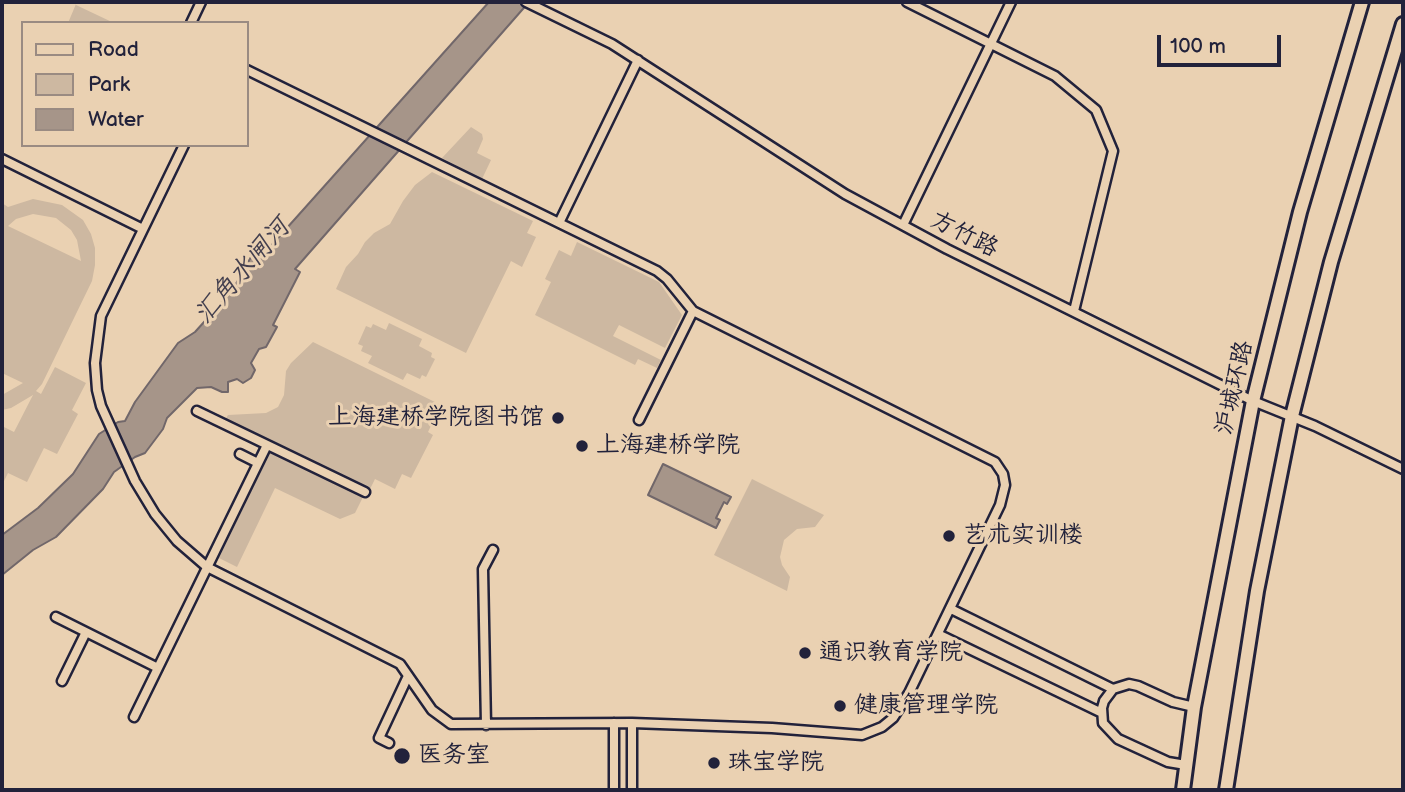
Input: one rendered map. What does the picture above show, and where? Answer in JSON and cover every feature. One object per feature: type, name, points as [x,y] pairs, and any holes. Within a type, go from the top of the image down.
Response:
[{"type":"main road","name":"沪城环路","points":[[1183,790],[1194,707],[1253,401],[1294,236],[1362,2]]},
{"type":"main road","points":[[1226,790],[1257,591],[1292,416],[1331,262],[1403,24]]},
{"type":"street","points":[[192,21],[201,2]]},
{"type":"street","points":[[907,2],[1055,76],[1096,110],[1113,151],[1073,311]]},
{"type":"street","points":[[902,225],[1011,2]]},
{"type":"street","name":"方竹路","points":[[529,3],[612,44],[845,194],[902,225],[1253,401],[1292,416],[1403,469]]},
{"type":"street","points":[[559,223],[638,60]]},
{"type":"street","points":[[183,147],[102,316],[94,363],[97,390],[106,420],[130,471],[177,541],[207,567],[400,664],[432,710],[442,720],[451,724],[632,723],[772,728],[862,735],[882,727],[901,707],[939,634],[1004,494],[1004,479],[1000,467],[986,457],[693,311],[663,275],[248,70]]},
{"type":"street","points":[[2,159],[143,229]]},
{"type":"street","points":[[639,420],[693,311]]},
{"type":"street","points":[[197,411],[366,492]]},
{"type":"street","points":[[134,717],[267,445]]},
{"type":"street","points":[[240,454],[258,463]]},
{"type":"street","points":[[486,725],[483,569],[493,550]]},
{"type":"street","points":[[951,609],[1114,689]]},
{"type":"street","points":[[56,617],[159,668]]},
{"type":"street","points":[[62,681],[86,632]]},
{"type":"street","points":[[939,634],[1102,713]]},
{"type":"street","points":[[390,743],[379,738],[408,676]]},
{"type":"street","points":[[1186,765],[1168,762],[1118,739],[1107,729],[1102,713],[1104,701],[1114,689],[1129,684],[1173,702],[1194,707]]},
{"type":"street","points":[[614,723],[614,789],[632,789],[632,723]]},
{"type":"green space","points":[[76,4],[110,21],[69,21]]},
{"type":"green space","points":[[471,127],[482,134],[483,139],[477,153],[491,160],[482,179],[442,158]]},
{"type":"green space","points":[[432,172],[533,221],[527,233],[536,237],[522,267],[511,261],[466,353],[336,289],[346,267],[365,242],[390,224],[415,185]]},
{"type":"green space","points":[[33,199],[62,205],[83,220],[91,234],[95,248],[95,265],[92,281],[42,384],[36,391],[41,394],[55,367],[86,383],[72,410],[78,414],[57,454],[44,448],[27,482],[8,473],[2,485],[2,426],[14,432],[33,395],[11,408],[2,410],[2,395],[23,383],[2,373],[2,203],[8,207]],"holes":[[[33,214],[56,218],[71,230],[77,240],[81,261],[8,226],[16,219]]]},
{"type":"green space","points":[[577,242],[659,282],[682,315],[665,348],[619,325],[613,336],[661,360],[657,368],[638,359],[635,365],[535,315],[551,282],[545,279],[559,250],[571,256]]},
{"type":"green space","points":[[389,323],[422,339],[419,346],[432,353],[431,357],[435,359],[426,377],[422,375],[420,379],[407,373],[403,380],[368,363],[372,356],[361,351],[363,346],[358,344],[366,326],[371,328],[373,324],[386,330]]},
{"type":"green space","points":[[313,342],[441,405],[428,432],[433,435],[411,478],[402,474],[395,489],[375,479],[369,491],[225,420],[228,415],[266,413],[278,407],[284,395],[286,371]]},
{"type":"green space","points":[[270,452],[363,497],[355,513],[340,519],[275,488],[237,567],[219,558]]},
{"type":"green space","points":[[752,479],[824,515],[815,527],[797,529],[784,540],[780,557],[790,577],[787,591],[714,555]]},
{"type":"water","name":"汇角水闸河","points":[[489,2],[529,2],[295,269],[300,272],[273,325],[277,327],[266,347],[259,349],[251,363],[255,370],[251,378],[243,383],[237,379],[228,382],[228,392],[211,387],[197,388],[167,418],[163,429],[145,453],[114,472],[103,489],[56,537],[33,550],[2,575],[2,535],[38,508],[73,474],[99,434],[118,422],[125,421],[135,402],[178,343],[195,332],[232,291],[251,257],[269,248]]},
{"type":"water","points":[[663,464],[731,497],[727,504],[724,502],[716,518],[720,520],[716,528],[648,495]]},
{"type":"place","name":"上海建桥学院图书馆","points":[[558,418]]},
{"type":"place","name":"上海建桥学院","points":[[582,446]]},
{"type":"place","name":"艺术实训楼","points":[[949,536]]},
{"type":"place","name":"通识教育学院","points":[[805,653]]},
{"type":"place","name":"健康管理学院","points":[[840,706]]},
{"type":"place","name":"医务室","points":[[402,756]]},
{"type":"place","name":"珠宝学院","points":[[714,763]]}]
